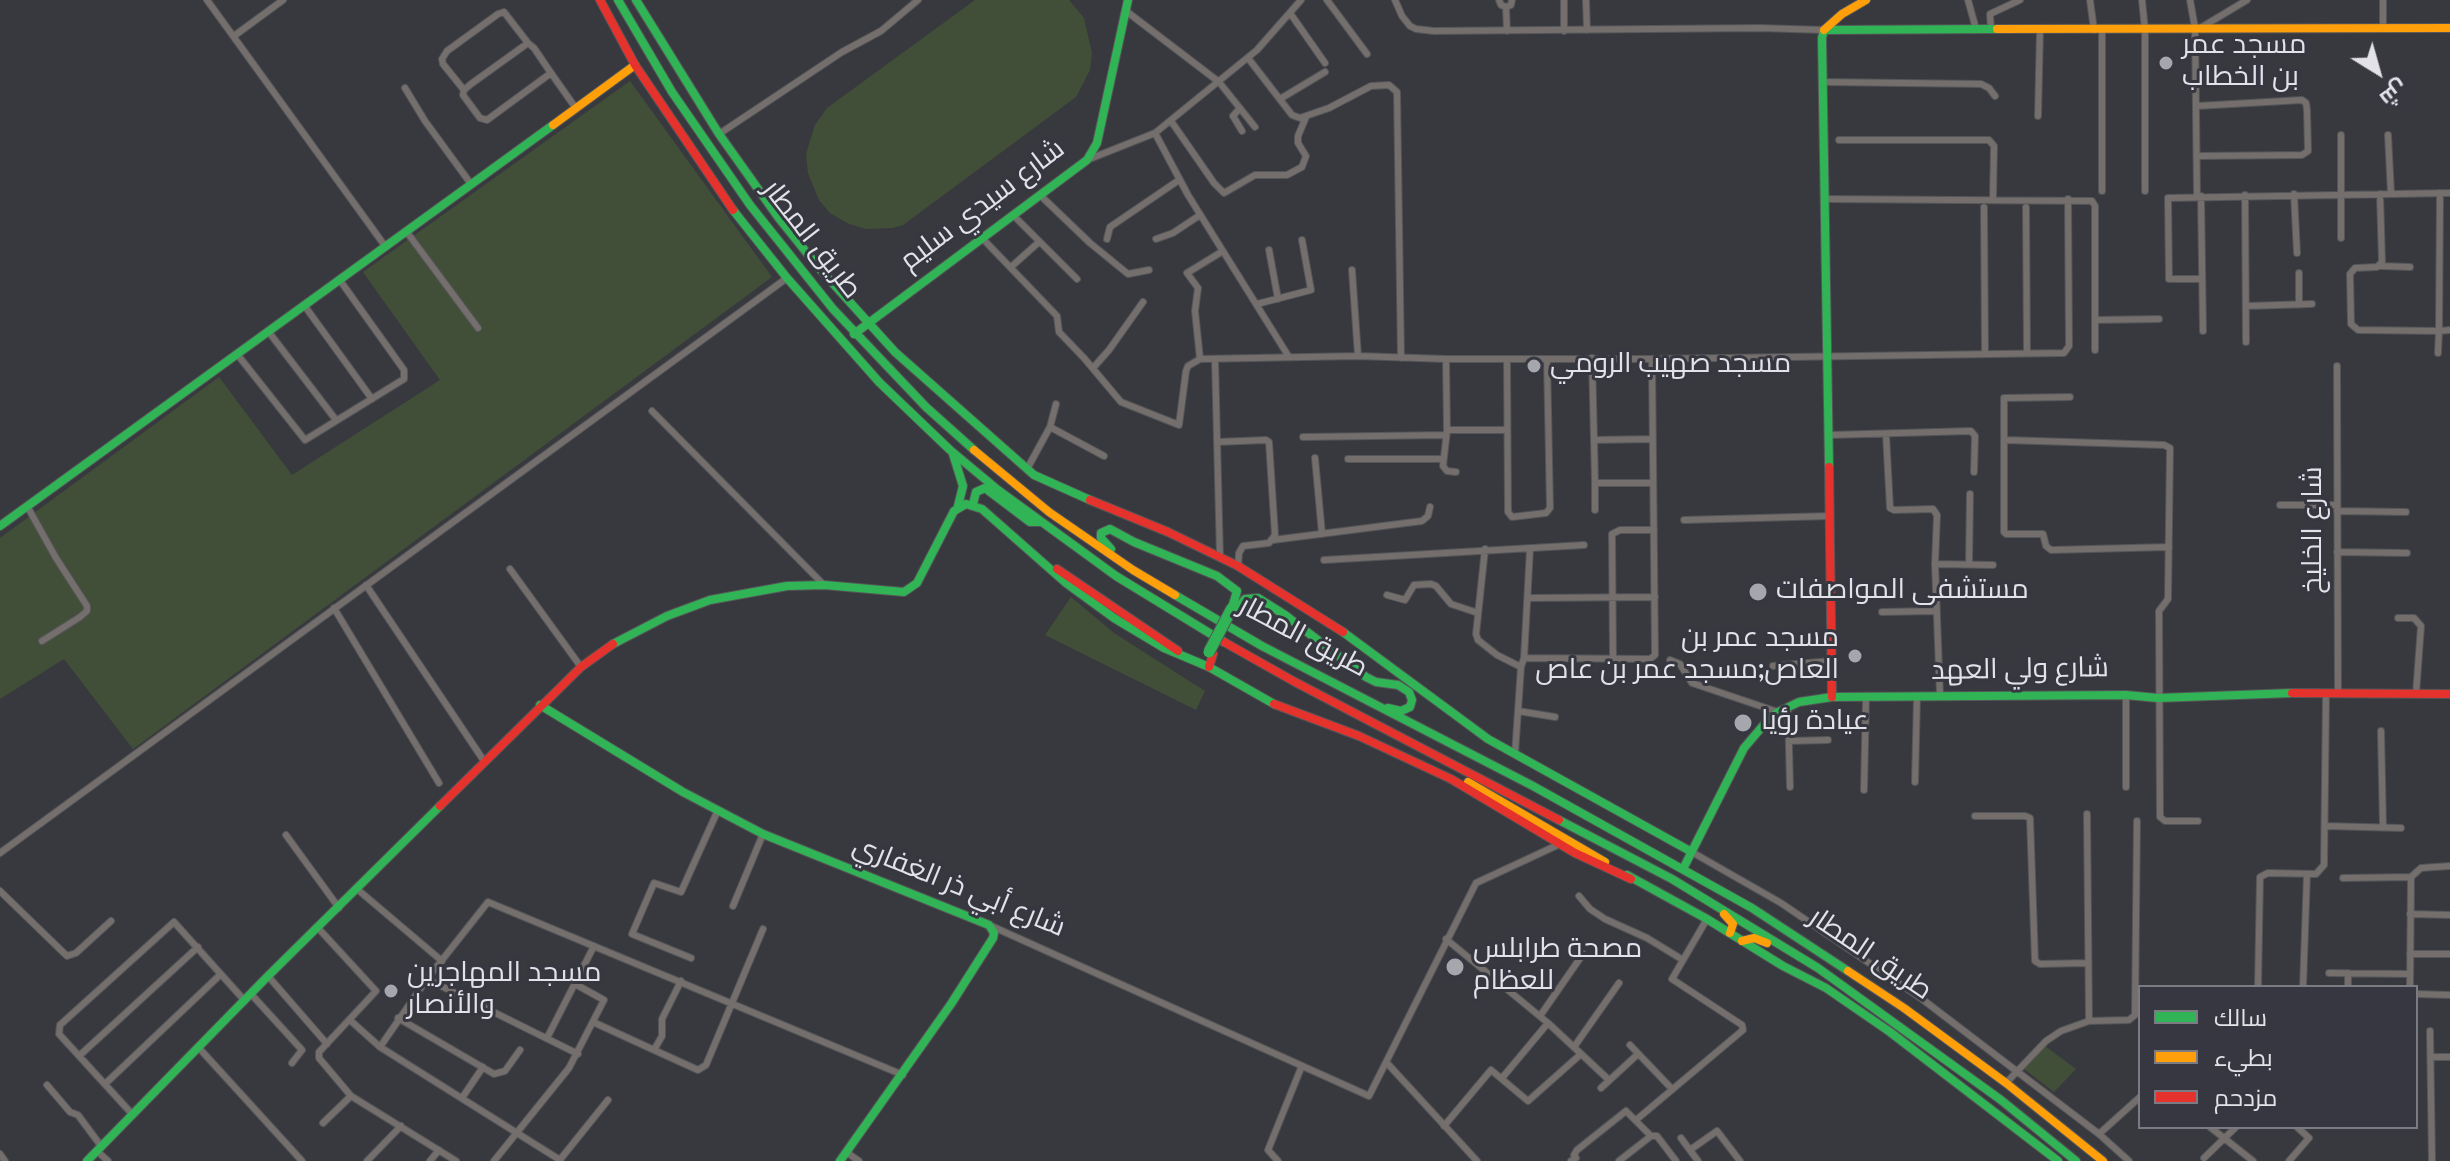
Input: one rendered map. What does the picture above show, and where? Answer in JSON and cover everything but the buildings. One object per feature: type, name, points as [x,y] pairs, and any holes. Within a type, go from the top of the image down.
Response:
[{"type":"main road","name":"طريق المطار","points":[[600,0],[635,65],[733,210],[787,278],[879,382],[950,450],[1116,576],[1208,633],[1295,682],[1659,872],[1804,959],[2001,1100],[2076,1161]]},
{"type":"main road","name":"طريق المطار","points":[[618,0],[672,92],[750,205],[854,334],[926,407],[995,469],[1060,520],[1180,599],[1315,676],[1533,786],[1683,869],[1816,949],[1904,1008],[2006,1083],[2103,1161]]},
{"type":"main road","points":[[636,0],[719,134],[804,250],[868,323],[933,388],[1027,469],[1059,488],[1168,532],[1238,566],[1314,612],[1401,682],[1488,739],[1690,851]]},
{"type":"main road","points":[[1832,697],[1824,30],[1842,14],[1866,0]]},
{"type":"main road","name":"شارع سيدي سليم","points":[[854,334],[1087,160],[1097,143],[1127,5]]},
{"type":"main road","points":[[1824,30],[2450,28]]},
{"type":"main road","points":[[0,526],[635,65]]},
{"type":"main road","points":[[87,1161],[540,705],[581,667],[617,641],[667,616],[710,600],[765,589],[824,585],[909,590],[917,583],[958,506],[963,486],[950,450]]},
{"type":"main road","points":[[973,504],[976,492],[985,488],[1030,522],[1043,522]]},
{"type":"main road","points":[[958,506],[973,504],[982,509],[1117,612],[1199,663],[1280,707],[1360,734],[1451,779],[1826,988],[1869,1017],[2058,1161]]},
{"type":"main road","points":[[1180,599],[1106,546],[1101,533],[1110,529],[1116,531],[1134,542],[1227,582],[1237,594],[1234,609],[1211,653],[1199,663]]},
{"type":"main road","points":[[1234,609],[1245,599],[1258,598],[1366,677],[1401,682],[1412,695],[1410,707],[1401,711],[1377,706]]},
{"type":"main road","name":"شارع ولي العهد","points":[[1783,709],[1799,702],[1832,697],[2126,695],[2158,698],[2255,693],[2450,694]]},
{"type":"main road","name":"شارع أبي ذر الغفاري","points":[[540,705],[683,792],[763,834],[989,925]]},
{"type":"main road","points":[[1683,869],[1744,748],[1758,730],[1783,709]]},
{"type":"main road","points":[[1711,903],[1732,922],[1730,933]]},
{"type":"main road","points":[[843,1157],[903,1075],[993,938],[994,933],[989,925]]},
{"type":"main road","points":[[1742,941],[1757,938],[1804,959]]},
{"type":"street","points":[[207,0],[385,246]]},
{"type":"street","points":[[234,36],[283,0]]},
{"type":"street","points":[[719,134],[852,46],[881,31],[918,0]]},
{"type":"street","points":[[1087,160],[1155,133],[1248,58],[1301,0]]},
{"type":"street","points":[[1327,0],[1367,54]]},
{"type":"street","points":[[1395,0],[1402,16],[1416,29],[1824,30]]},
{"type":"street","points":[[1499,0],[1506,7]]},
{"type":"street","points":[[1506,7],[1511,5],[1512,0]]},
{"type":"street","points":[[1564,0],[1564,31]]},
{"type":"street","points":[[1586,0],[1587,30]]},
{"type":"street","points":[[1968,0],[1976,29]]},
{"type":"street","points":[[1991,30],[1990,14],[2020,0]]},
{"type":"street","points":[[2090,0],[2098,30],[2102,191]]},
{"type":"street","points":[[2142,0],[2145,30],[2145,191]]},
{"type":"street","points":[[2190,0],[2197,29],[2197,156],[2203,331]]},
{"type":"street","points":[[2197,29],[2247,0]]},
{"type":"street","points":[[2383,0],[2383,28]]},
{"type":"street","points":[[1127,5],[1219,82],[1255,127]]},
{"type":"street","points":[[1506,7],[1507,31]]},
{"type":"street","points":[[551,73],[487,120],[480,118],[464,97],[464,90],[442,59],[447,51],[504,12],[551,73],[575,107]]},
{"type":"street","points":[[1290,13],[1325,63]]},
{"type":"street","points":[[2038,116],[2040,30]]},
{"type":"street","points":[[464,90],[528,43]]},
{"type":"street","points":[[1248,58],[1292,115],[1306,117],[1371,86],[1389,85],[1397,92],[1401,358]]},
{"type":"street","points":[[1280,99],[1325,72]]},
{"type":"street","points":[[1823,82],[1981,84],[1995,96]]},
{"type":"street","points":[[405,88],[471,184]]},
{"type":"street","points":[[2197,106],[2304,101],[2308,151],[2302,155],[2197,156]]},
{"type":"street","points":[[1240,108],[1233,116],[1242,131]]},
{"type":"street","points":[[1171,121],[1224,193],[1255,175],[1287,175],[1302,167],[1306,156],[1298,143],[1298,136],[1306,117]]},
{"type":"street","points":[[1155,133],[1179,180],[1289,357]]},
{"type":"street","points":[[2341,135],[2341,238]]},
{"type":"street","points":[[2388,135],[2391,194]]},
{"type":"street","points":[[1839,140],[1989,140],[1994,146],[1993,198]]},
{"type":"street","points":[[1107,239],[1110,227],[1179,180]]},
{"type":"street","points":[[2438,353],[2440,193]]},
{"type":"street","points":[[2202,279],[2169,279],[2167,199],[2450,193]]},
{"type":"street","points":[[2294,194],[2297,253]]},
{"type":"street","points":[[2380,194],[2380,266]]},
{"type":"street","points":[[2245,195],[2246,342]]},
{"type":"street","points":[[1041,196],[1128,274],[1149,270]]},
{"type":"street","points":[[1824,199],[2090,200],[2095,205],[2095,350]]},
{"type":"street","points":[[983,239],[1057,316],[1059,332],[1124,404],[1179,425],[1186,371],[1188,366],[1200,359],[1358,356],[1652,359],[2064,353],[2069,348],[2068,199]]},
{"type":"street","points":[[1984,207],[1985,354]]},
{"type":"street","points":[[2026,207],[2027,353]]},
{"type":"street","points":[[1156,239],[1173,233],[1200,215]]},
{"type":"street","points":[[1014,216],[1077,279]]},
{"type":"street","points":[[406,231],[478,328]]},
{"type":"street","points":[[1257,304],[1311,290],[1302,240]]},
{"type":"street","points":[[1011,267],[1039,242]]},
{"type":"street","points":[[1269,250],[1278,299]]},
{"type":"street","points":[[1200,359],[1195,311],[1198,288],[1187,273],[1223,251]]},
{"type":"street","points":[[2410,267],[2355,268],[2350,274],[2352,327],[2358,330],[2450,330]]},
{"type":"street","points":[[1352,270],[1358,356]]},
{"type":"street","points":[[2299,273],[2299,305]]},
{"type":"street","points":[[0,853],[787,278]]},
{"type":"street","points":[[2440,278],[2450,278]]},
{"type":"street","points":[[237,354],[305,440],[404,379],[405,373],[339,279]]},
{"type":"street","points":[[1093,368],[1143,302]]},
{"type":"street","points":[[2246,306],[2312,304]]},
{"type":"street","points":[[304,305],[372,399]]},
{"type":"street","points":[[2095,320],[2159,319]]},
{"type":"street","points":[[268,331],[336,420]]},
{"type":"street","points":[[1592,358],[1595,510]]},
{"type":"street","points":[[1215,359],[1220,558]]},
{"type":"street","points":[[1446,359],[1447,433],[1443,459],[1445,470],[1456,472]]},
{"type":"street","points":[[1507,359],[1509,516],[1546,513],[1550,506],[1547,359]]},
{"type":"street","points":[[1524,658],[1650,659],[1655,655],[1652,359]]},
{"type":"street","name":"شارع الخليخ","points":[[2307,874],[2316,874],[2324,865],[2337,552],[2337,366]]},
{"type":"street","points":[[2070,397],[2006,397],[2006,534],[2043,534],[2046,546],[2051,550],[2169,547]]},
{"type":"street","points":[[1027,469],[1050,427],[1056,404]]},
{"type":"street","points":[[652,411],[824,585]]},
{"type":"street","points":[[1050,427],[1104,456]]},
{"type":"street","points":[[1303,437],[1507,430]]},
{"type":"street","points":[[1830,435],[1971,431],[1975,436],[1974,472]]},
{"type":"street","points":[[1886,434],[1890,508],[1936,511],[1940,696]]},
{"type":"street","points":[[1594,440],[1653,439]]},
{"type":"street","points":[[2005,440],[2168,446],[2168,599],[2159,611],[2160,817],[2165,821],[2198,821]]},
{"type":"street","points":[[1217,442],[1269,442],[1273,540]]},
{"type":"street","points":[[1315,458],[1322,534]]},
{"type":"street","points":[[1348,459],[1443,459]]},
{"type":"street","points":[[1595,483],[1653,483]]},
{"type":"street","points":[[1969,564],[1970,494]]},
{"type":"street","points":[[2280,505],[2406,512]]},
{"type":"street","points":[[27,506],[87,606],[87,611],[80,617],[42,641]]},
{"type":"street","points":[[1238,566],[1243,546],[1422,521],[1428,516],[1430,507]]},
{"type":"street","points":[[1684,520],[1830,516]]},
{"type":"street","points":[[1613,659],[1612,534],[1620,530],[1654,530]]},
{"type":"street","points":[[1324,560],[1584,545]]},
{"type":"street","points":[[1485,549],[1478,640],[1497,655],[1521,667]]},
{"type":"street","points":[[1515,754],[1530,549]]},
{"type":"street","points":[[2337,552],[2407,553]]},
{"type":"street","points":[[1935,564],[1993,565]]},
{"type":"street","points":[[510,569],[581,667]]},
{"type":"street","points":[[1387,595],[1405,600],[1414,585],[1431,584],[1451,604],[1478,613]]},
{"type":"street","points":[[366,585],[484,761]]},
{"type":"street","points":[[1528,598],[1655,597]]},
{"type":"street","points":[[334,608],[439,783]]},
{"type":"street","points":[[1882,612],[1936,611]]},
{"type":"street","points":[[2398,618],[2414,618],[2421,626],[2416,694]]},
{"type":"street","points":[[1670,660],[1680,664],[1692,683],[1783,709],[1789,741],[1790,787]]},
{"type":"street","points":[[1773,666],[1831,661]]},
{"type":"street","points":[[2126,695],[2126,787]]},
{"type":"street","points":[[1864,790],[1866,697]]},
{"type":"street","points":[[1915,782],[1917,697]]},
{"type":"street","points":[[1518,711],[1555,717]]},
{"type":"street","points":[[2381,731],[2383,827]]},
{"type":"street","points":[[1789,741],[1828,740]]},
{"type":"street","points":[[691,958],[632,934],[654,883],[681,892],[718,810]]},
{"type":"street","points":[[2087,814],[2089,1021]]},
{"type":"street","points":[[1975,816],[2030,818],[2035,961],[2040,964],[2087,963]]},
{"type":"street","points":[[2006,1083],[2054,1035],[2089,1021],[2129,1020],[2135,1015],[2137,821]]},
{"type":"street","points":[[2326,826],[2401,828]]},
{"type":"street","points":[[733,906],[763,834]]},
{"type":"street","points":[[286,835],[339,908]]},
{"type":"street","points":[[1477,1161],[1387,1063],[1469,894],[1482,879],[1562,842]]},
{"type":"street","points":[[1690,851],[1809,922],[1922,999],[2099,1134],[2129,1161]]},
{"type":"street","points":[[2343,878],[2411,877],[2421,868],[2450,866]]},
{"type":"street","points":[[2258,985],[2260,877],[2268,873],[2307,874],[2303,985]]},
{"type":"street","points":[[2410,985],[2411,877]]},
{"type":"street","points":[[357,889],[442,961]]},
{"type":"street","points":[[0,891],[67,956],[76,953],[111,921]]},
{"type":"street","points":[[1579,896],[1590,909],[1605,919],[1647,938],[1683,960]]},
{"type":"street","points":[[380,1047],[427,979],[488,902],[903,1075]]},
{"type":"street","points":[[2410,914],[2450,915]]},
{"type":"street","points":[[1636,1120],[1744,1027],[1673,982],[1672,977],[1707,919]]},
{"type":"street","points":[[133,1115],[59,1034],[60,1025],[169,923],[178,924],[221,974],[302,1050],[292,1063]]},
{"type":"street","name":"شارع أبي ذر الغفاري","points":[[989,925],[1369,1096],[1387,1063]]},
{"type":"street","points":[[319,929],[376,991],[319,1052],[319,1058],[351,1096],[456,1161]]},
{"type":"street","points":[[593,1022],[698,1070],[703,1069],[734,1003],[763,929]]},
{"type":"street","points":[[1446,939],[1540,1016],[1609,1080]]},
{"type":"street","points":[[547,1038],[594,946]]},
{"type":"street","points":[[79,1056],[198,947]]},
{"type":"street","points":[[1540,1016],[1583,954]]},
{"type":"street","points":[[2410,954],[2450,954]]},
{"type":"street","points":[[2329,973],[2410,974]]},
{"type":"street","points":[[2348,973],[2348,985]]},
{"type":"street","points":[[105,1084],[221,974]]},
{"type":"street","points":[[268,976],[327,1044]]},
{"type":"street","points":[[427,979],[578,1054]]},
{"type":"street","points":[[654,1050],[662,1036],[662,1019],[681,981]]},
{"type":"street","points":[[1574,1047],[1619,983]]},
{"type":"street","points":[[494,1161],[578,1054],[604,998],[575,984]]},
{"type":"street","points":[[2418,994],[2450,995]]},
{"type":"street","points":[[398,1018],[494,1074],[501,1074],[520,1050]]},
{"type":"street","points":[[351,1021],[380,1047],[560,1160],[608,1100]]},
{"type":"street","points":[[1502,1078],[1548,1023]]},
{"type":"street","points":[[2430,1031],[2432,1161]]},
{"type":"street","points":[[1630,1045],[1672,1089]]},
{"type":"street","points":[[199,1048],[302,1161]]},
{"type":"street","points":[[1444,1126],[1491,1070],[1528,1101],[1581,1054]]},
{"type":"street","points":[[1601,1088],[1638,1054]]},
{"type":"street","points":[[2431,1057],[2450,1057]]},
{"type":"street","points":[[462,1098],[483,1067]]},
{"type":"street","points":[[1263,1161],[1301,1068]]},
{"type":"street","points":[[47,1085],[70,1112],[78,1115],[108,1161]]},
{"type":"street","points":[[323,1123],[351,1096]]},
{"type":"street","points":[[2099,1134],[2138,1099]]},
{"type":"street","points":[[1575,1160],[1575,1152],[1624,1112],[1629,1113],[1651,1136]]},
{"type":"street","points":[[367,1161],[401,1126]]},
{"type":"street","points":[[2213,1129],[2253,1161]]},
{"type":"street","points":[[2204,1158],[2234,1129]]},
{"type":"street","points":[[2289,1161],[2309,1138],[2299,1129]]},
{"type":"street","points":[[1690,1150],[1717,1131],[1740,1161]]},
{"type":"street","points":[[1619,1161],[1651,1136],[1657,1136],[1676,1161]]},
{"type":"street","points":[[1681,1138],[1698,1161]]},
{"type":"street","points":[[430,1161],[439,1150]]},
{"type":"street","points":[[1268,1150],[1278,1161]]},
{"type":"street","points":[[0,1154],[5,1161]]},
{"type":"street","points":[[843,1157],[859,1161]]},
{"type":"green space","points":[[975,0],[1069,0],[1084,18],[1092,53],[1090,70],[1076,97],[903,225],[866,229],[830,213],[819,200],[808,173],[806,154],[815,125],[827,108]]},
{"type":"green space","points":[[630,81],[772,277],[133,749],[64,659],[0,699],[0,538],[219,377],[292,475],[440,380],[363,272]]},
{"type":"green space","points":[[1071,597],[1114,633],[1205,691],[1196,710],[1045,635]]},
{"type":"green space","points":[[2045,1046],[2076,1069],[2054,1092],[2024,1069]]},
{"type":"traffic: fast","points":[[618,0],[672,92],[750,205],[833,309],[926,407],[974,450]]},
{"type":"traffic: fast","points":[[636,0],[719,134],[778,217],[819,268],[895,352],[1034,475],[1090,500]]},
{"type":"traffic: fast","points":[[854,334],[1087,160],[1097,143],[1128,0]]},
{"type":"traffic: fast","points":[[1829,467],[1824,30],[1997,29]]},
{"type":"traffic: fast","points":[[0,526],[553,125]]},
{"type":"traffic: fast","points":[[733,210],[787,278],[879,382],[950,450],[998,490],[1116,576],[1224,642]]},
{"type":"traffic: fast","points":[[953,454],[963,486],[958,506]]},
{"type":"traffic: fast","points":[[973,504],[976,492],[985,488],[1030,522],[1041,522]]},
{"type":"traffic: fast","points":[[613,644],[667,616],[710,600],[787,586],[824,585],[904,592],[917,583],[954,511],[966,504],[982,509],[1066,583],[1114,618],[1164,648],[1209,667],[1274,704]]},
{"type":"traffic: fast","points":[[1111,549],[1101,538],[1101,533],[1110,529],[1217,576],[1237,591],[1232,608]]},
{"type":"traffic: fast","points":[[1175,595],[1262,646],[1533,786],[1752,908],[1848,971]]},
{"type":"traffic: fast","points":[[1236,610],[1245,599],[1258,598],[1366,677],[1376,682],[1398,685],[1409,692],[1412,700],[1410,707],[1401,711],[1388,708]]},
{"type":"traffic: fast","points":[[1209,652],[1232,608]]},
{"type":"traffic: fast","points":[[1343,632],[1488,739],[1690,851]]},
{"type":"traffic: fast","points":[[1683,869],[1744,748],[1767,721],[1799,702],[1832,697],[2126,695],[2158,698],[2292,693]]},
{"type":"traffic: fast","points":[[540,705],[683,792],[763,834],[989,925],[994,933],[993,938],[951,1004],[840,1161]]},
{"type":"traffic: fast","points":[[87,1161],[440,806]]},
{"type":"traffic: fast","points":[[1559,820],[1672,879],[1818,968],[2001,1100],[2076,1161]]},
{"type":"traffic: fast","points":[[1627,875],[1826,988],[1890,1032],[2058,1161]]},
{"type":"traffic: slow","points":[[1824,30],[1842,14],[1866,0]]},
{"type":"traffic: slow","points":[[1997,29],[2450,28]]},
{"type":"traffic: slow","points":[[553,125],[635,65]]},
{"type":"traffic: slow","points":[[974,450],[1049,512],[1175,595]]},
{"type":"traffic: slow","points":[[1468,782],[1605,862]]},
{"type":"traffic: slow","points":[[1724,914],[1733,924],[1730,933]]},
{"type":"traffic: slow","points":[[1742,941],[1754,938],[1767,943]]},
{"type":"traffic: slow","points":[[1848,971],[2006,1083],[2103,1161]]},
{"type":"traffic: jam","points":[[600,0],[635,65],[733,210]]},
{"type":"traffic: jam","points":[[1829,467],[1832,697]]},
{"type":"traffic: jam","points":[[1090,500],[1168,532],[1238,566],[1343,632]]},
{"type":"traffic: jam","points":[[1057,569],[1178,651]]},
{"type":"traffic: jam","points":[[1224,642],[1559,820]]},
{"type":"traffic: jam","points":[[440,806],[581,667],[613,644]]},
{"type":"traffic: jam","points":[[1209,667],[1213,654]]},
{"type":"traffic: jam","points":[[2292,693],[2450,694]]},
{"type":"traffic: jam","points":[[1274,704],[1359,736],[1451,779],[1575,853],[1631,879]]},
{"type":"place","name":"مسجد عمر بن الخطاب","points":[[2166,63]]},
{"type":"place","name":"مسجد صهيب الرومي","points":[[1534,366]]},
{"type":"place","name":"مستشفى المواصفات","points":[[1758,592]]},
{"type":"place","name":"مسجد عمر بن العاص;مسجد عمر بن عاص","points":[[1855,656]]},
{"type":"place","name":"عيادة رؤيا","points":[[1743,723]]},
{"type":"place","name":"مصحة طرابلس للعظام","points":[[1455,967]]},
{"type":"place","name":"مسجد المهاجرين والأنصار","points":[[391,991]]}]
